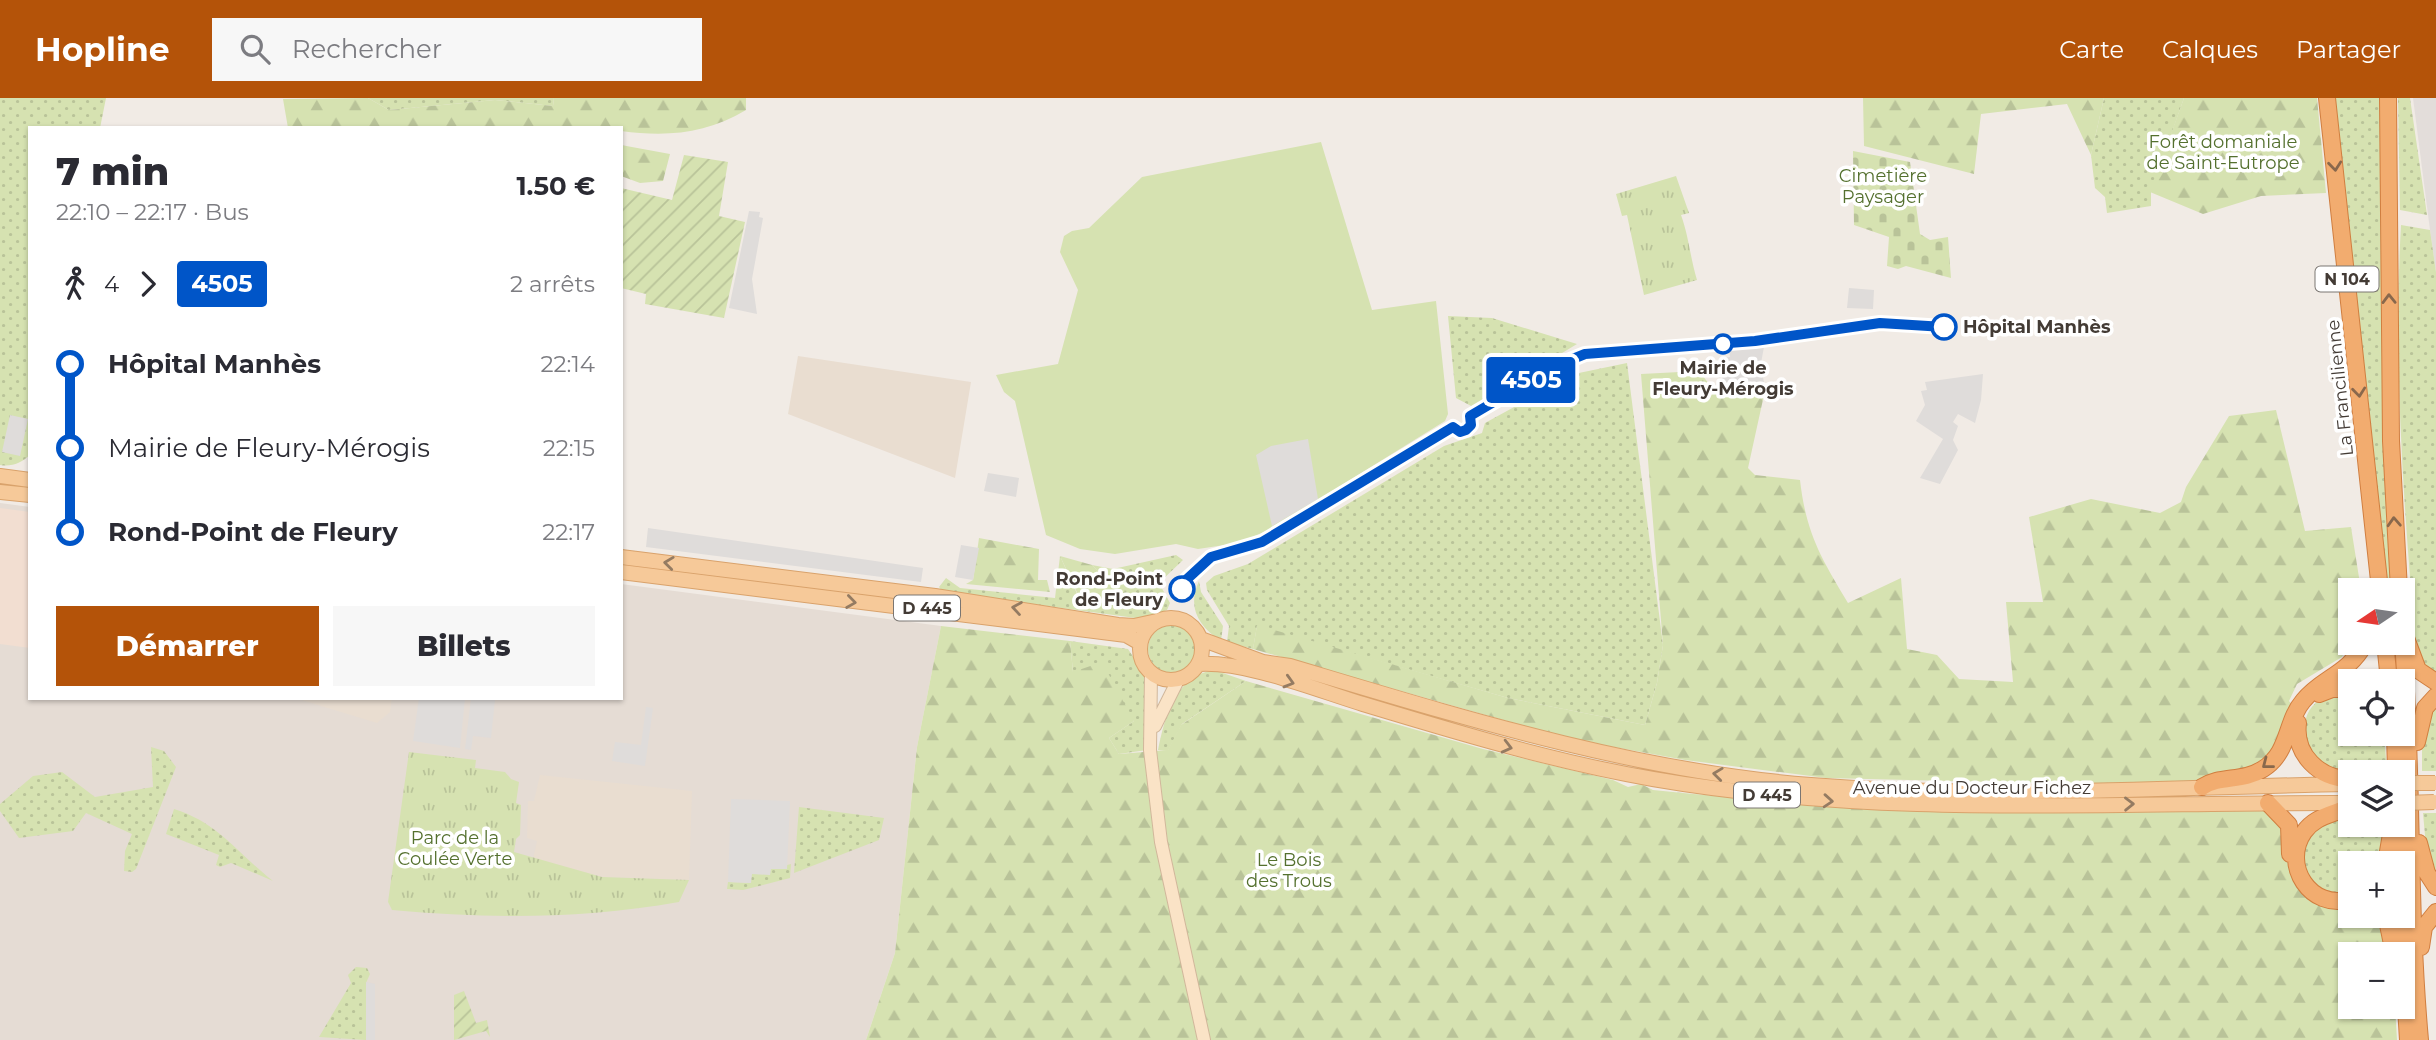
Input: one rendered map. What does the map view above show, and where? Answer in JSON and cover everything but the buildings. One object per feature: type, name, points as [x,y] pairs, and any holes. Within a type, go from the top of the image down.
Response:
[{"type":"highway","name":"La Francilienne","points":[[2327,98],[2377,578]]},
{"type":"highway","name":"N 104","points":[[2388,98],[2391,441],[2398,578]]},
{"type":"highway","points":[[2202,787],[2212,780],[2239,779],[2264,769],[2282,749],[2296,710],[2303,700],[2345,669],[2355,655]]},
{"type":"highway","points":[[2404,655],[2411,760]]},
{"type":"highway","points":[[2412,655],[2418,670],[2436,682]]},
{"type":"highway","points":[[2338,688],[2332,688],[2314,698],[2300,715],[2297,737],[2306,757],[2321,773],[2338,779]]},
{"type":"highway","points":[[2411,760],[2425,708],[2436,696]]},
{"type":"highway","points":[[2268,803],[2289,825],[2291,867],[2296,883],[2318,904],[2338,908]]},
{"type":"highway","points":[[2338,809],[2309,825],[2298,844],[2296,864],[2303,882],[2317,897],[2327,902],[2338,901]]},
{"type":"highway","points":[[2404,837],[2413,942]]},
{"type":"highway","points":[[2412,837],[2420,845],[2427,873],[2436,887]]},
{"type":"highway","points":[[2420,1040],[2415,969],[2421,956],[2424,927],[2436,912]]},
{"type":"highway","points":[[2406,1019],[2408,1040]]},
{"type":"main road","points":[[0,476],[28,480]]},
{"type":"main road","points":[[0,492],[28,495]]},
{"type":"main road","name":"D 445","points":[[623,557],[735,579],[1126,635],[1140,643]]},
{"type":"main road","name":"D 445","points":[[623,572],[841,584],[1118,625],[1134,626],[1157,621]]},
{"type":"main road","points":[[735,579],[806,585],[841,584]]},
{"type":"main road","points":[[1167,617],[1186,621],[1201,639],[1199,664],[1186,677],[1178,680],[1159,678],[1143,664],[1140,643],[1143,634],[1157,621],[1167,617]]},
{"type":"main road","name":"Avenue du Docteur Fichez","points":[[1201,639],[1263,662],[1290,666],[1618,757],[1702,772],[1810,785],[1938,791],[2202,787]]},
{"type":"main road","name":"D 445","points":[[1199,664],[1217,663],[1283,680],[1502,746],[1699,787],[1888,805],[2338,804]]},
{"type":"main road","points":[[1151,673],[1150,750],[1161,842],[1204,1040]]},
{"type":"main road","points":[[1150,750],[1157,717],[1178,680]]},
{"type":"main road","points":[[2415,781],[2435,783]]},
{"type":"main road","name":"D 445","points":[[2202,787],[2338,782]]},
{"type":"main road","points":[[2415,803],[2435,802]]},
{"type":"shaded area","points":[[2413,98],[2436,98],[2436,272],[2430,230]]},
{"type":"shaded area","points":[[749,211],[760,212],[759,217],[763,218],[752,279],[757,314],[729,308]]},
{"type":"shaded area","points":[[1849,288],[1874,290],[1873,309],[1847,308]]},
{"type":"shaded area","points":[[1764,347],[1761,363],[1765,390],[1723,395],[1721,358],[1730,357],[1729,350]]},
{"type":"shaded area","points":[[798,356],[971,382],[955,478],[788,414]]},
{"type":"shaded area","points":[[1983,374],[1981,400],[1975,423],[1958,414],[1953,422],[1958,426],[1953,440],[1958,450],[1940,484],[1920,478],[1943,439],[1916,421],[1925,405],[1921,391],[1927,390],[1925,382]]},
{"type":"shaded area","points":[[10,415],[28,419],[20,456],[2,452]]},
{"type":"shaded area","points":[[1308,439],[1318,499],[1272,526],[1256,455],[1271,446]]},
{"type":"shaded area","points":[[988,473],[1019,478],[1016,497],[984,491]]},
{"type":"shaded area","points":[[0,503],[28,507],[28,700],[623,700],[623,584],[941,626],[917,747],[895,953],[866,1040],[0,1040]]},
{"type":"shaded area","points":[[0,508],[28,512],[28,648],[0,644]]},
{"type":"shaded area","points":[[648,528],[923,568],[921,582],[646,547]]},
{"type":"shaded area","points":[[961,545],[979,548],[973,580],[955,577]]},
{"type":"shaded area","points":[[302,700],[392,700],[390,712],[377,723]]},
{"type":"shaded area","points":[[419,700],[465,700],[460,748],[413,741]]},
{"type":"shaded area","points":[[471,700],[495,700],[491,738],[473,736],[471,750],[465,749]]},
{"type":"shaded area","points":[[646,707],[653,708],[645,766],[612,761],[615,742],[641,745]]},
{"type":"shaded area","points":[[540,775],[692,791],[689,880],[602,877],[533,859],[537,841],[527,838],[528,801],[534,801]]},
{"type":"shaded area","points":[[731,799],[790,801],[787,869],[771,869],[770,875],[752,874],[751,883],[728,882]]},
{"type":"shaded area","points":[[366,982],[375,984],[375,1040],[366,1040]]},
{"type":"green space","points":[[0,98],[106,98],[100,126],[28,126],[28,456],[20,462],[0,465]]},
{"type":"green space","points":[[368,98],[554,98],[553,106],[495,100],[389,110]]},
{"type":"green space","points":[[368,98],[389,110],[495,100],[553,106],[554,98],[746,98],[746,110],[701,129],[654,134],[623,131],[623,126],[288,126],[283,99]]},
{"type":"green space","name":"Forêt domaniale de Saint-Eutrope","points":[[1863,98],[2104,98],[2091,155],[2067,104],[1981,114],[1974,174],[1864,146]]},
{"type":"green space","points":[[2104,98],[2184,98],[2151,192],[2151,206],[2107,213],[2105,197],[2095,188],[2091,155]]},
{"type":"green space","name":"Forêt domaniale de Saint-Eutrope","points":[[2184,98],[2317,98],[2326,193],[2261,196],[2203,214],[2150,192]]},
{"type":"green space","points":[[2333,98],[2383,98],[2393,578],[2384,578]]},
{"type":"green space","points":[[2398,98],[2410,98],[2427,215],[2400,210]]},
{"type":"green space","points":[[1321,142],[1372,310],[1436,301],[1448,414],[1445,421],[1271,529],[1238,543],[1198,549],[1176,544],[1115,554],[1080,549],[1046,535],[1015,401],[1004,392],[996,375],[1058,364],[1078,290],[1060,252],[1064,236],[1072,231],[1089,228],[1142,177]]},
{"type":"green space","points":[[623,145],[670,154],[663,181],[640,183],[623,177]]},
{"type":"green space","name":"Cimetière Paysager","points":[[1853,151],[1910,162],[1920,234],[1930,240],[1948,237],[1951,278],[1906,266],[1898,269],[1887,266],[1889,237],[1854,225]]},
{"type":"green space","points":[[684,155],[728,162],[719,216],[745,222],[724,318],[645,304],[646,294],[623,288],[623,188],[672,200]]},
{"type":"green space","points":[[1676,176],[1689,213],[1681,215],[1697,280],[1644,295],[1627,215],[1622,216],[1616,194]]},
{"type":"green space","points":[[2401,225],[2430,230],[2436,272],[2436,676],[2421,663],[2416,650],[2415,578],[2411,578],[2399,384]]},
{"type":"green space","points":[[1448,316],[1492,318],[1577,344],[1473,407],[1456,398]]},
{"type":"green space","points":[[1627,363],[1663,645],[1657,683],[1645,725],[1508,698],[1257,626],[1253,649],[1227,642],[1229,626],[1207,590],[1206,583],[1214,576],[1248,564],[1444,446],[1482,433],[1485,423],[1574,374]]},
{"type":"green space","points":[[1699,371],[1719,397],[1764,395],[1748,468],[1755,475],[1800,480],[1806,515],[1816,544],[1848,603],[1901,578],[1907,649],[1937,655],[1959,679],[2013,682],[2006,602],[2043,602],[2029,517],[2091,499],[2160,513],[2181,502],[2186,487],[2229,416],[2276,410],[2305,531],[2351,527],[2359,578],[2338,578],[2338,655],[2343,655],[2297,684],[2289,701],[2296,710],[2274,759],[2202,787],[1826,778],[1685,760],[1570,739],[1253,649],[1257,625],[1508,698],[1645,725],[1657,683],[1663,645],[1641,374]]},
{"type":"green space","points":[[979,538],[1039,549],[1038,580],[1047,580],[1050,592],[966,584],[973,580]]},
{"type":"green space","points":[[1176,555],[1183,560],[1159,583],[1170,603],[1167,610],[1143,619],[943,592],[939,587],[946,578],[960,588],[1055,598],[1060,556],[1080,600],[1114,604],[1144,566],[1124,580],[1106,579],[1092,565],[1113,569]]},
{"type":"green space","points":[[1060,556],[1092,565],[1106,579],[1124,580],[1144,566],[1151,575],[1135,592],[1120,600],[1081,601]]},
{"type":"green space","points":[[1199,581],[1201,592],[1223,626],[1221,641],[1206,629],[1197,615],[1194,599]]},
{"type":"green space","points":[[1172,625],[1189,632],[1196,649],[1189,666],[1172,673],[1155,666],[1148,649],[1155,632]]},
{"type":"green space","name":"Le Bois des Trous","points":[[941,626],[1070,641],[1073,672],[1102,662],[1134,721],[1109,738],[1119,754],[1168,750],[1181,725],[1246,681],[1483,749],[1613,780],[1628,787],[1641,784],[1653,790],[1887,809],[2275,811],[2284,817],[2296,882],[2338,901],[2338,928],[2388,928],[2391,942],[2338,942],[2338,1019],[2396,1019],[2397,1040],[866,1040],[895,953],[917,747]]},
{"type":"green space","points":[[1070,641],[1128,649],[1146,676],[1147,750],[1119,754],[1109,738],[1134,721],[1073,672]]},
{"type":"green space","points":[[1214,670],[1246,681],[1182,724],[1168,751],[1158,750],[1164,724],[1181,689],[1190,680]]},
{"type":"green space","points":[[2325,696],[2338,696],[2338,746],[2385,746],[2386,760],[2338,760],[2338,772],[2334,772],[2309,755],[2305,722],[2317,702]]},
{"type":"green space","points":[[2436,701],[2436,771],[2422,771],[2422,734]]},
{"type":"green space","points":[[151,747],[164,751],[176,767],[136,869],[132,872],[124,871],[125,851],[132,834],[86,813],[73,831],[19,838],[0,811],[0,804],[33,776],[62,772],[95,797],[153,787]]},
{"type":"green space","name":"Parc de la Coulée Verte","points":[[409,752],[476,760],[475,768],[505,772],[511,779],[519,782],[516,803],[521,805],[520,835],[516,839],[514,852],[602,877],[689,880],[679,902],[607,912],[536,916],[392,910],[388,902]]},
{"type":"green space","points":[[799,807],[884,818],[879,840],[794,873]]},
{"type":"green space","points":[[174,809],[190,815],[216,831],[273,881],[231,863],[220,867],[216,865],[219,855],[166,834]]},
{"type":"green space","points":[[2423,813],[2436,813],[2436,877],[2427,858]]},
{"type":"green space","points":[[2338,817],[2338,837],[2385,837],[2382,851],[2338,851],[2338,894],[2318,893],[2301,869],[2305,844],[2313,830]]},
{"type":"green space","points":[[791,864],[790,878],[743,890],[727,889],[728,882],[751,883],[751,874],[770,868],[787,869],[787,865]]},
{"type":"green space","points":[[356,967],[367,968],[370,974],[366,983],[366,1040],[319,1037],[351,983],[348,975]]},
{"type":"green space","points":[[464,991],[476,1023],[487,1020],[490,1037],[486,1031],[454,1040],[454,995]]},
{"type":"bus line","name":"4505","points":[[1182,589],[1186,580],[1211,557],[1262,542],[1453,427],[1463,432],[1471,425],[1470,416],[1569,359],[1602,351],[1755,341],[1880,323],[1944,327]]},
{"type":"place","name":"Hôpital Manhès","points":[[1944,327]]},
{"type":"place","name":"Mairie de Fleury-Mérogis","points":[[1723,344]]},
{"type":"place","name":"Rond-Point de Fleury","points":[[1182,589]]}]
